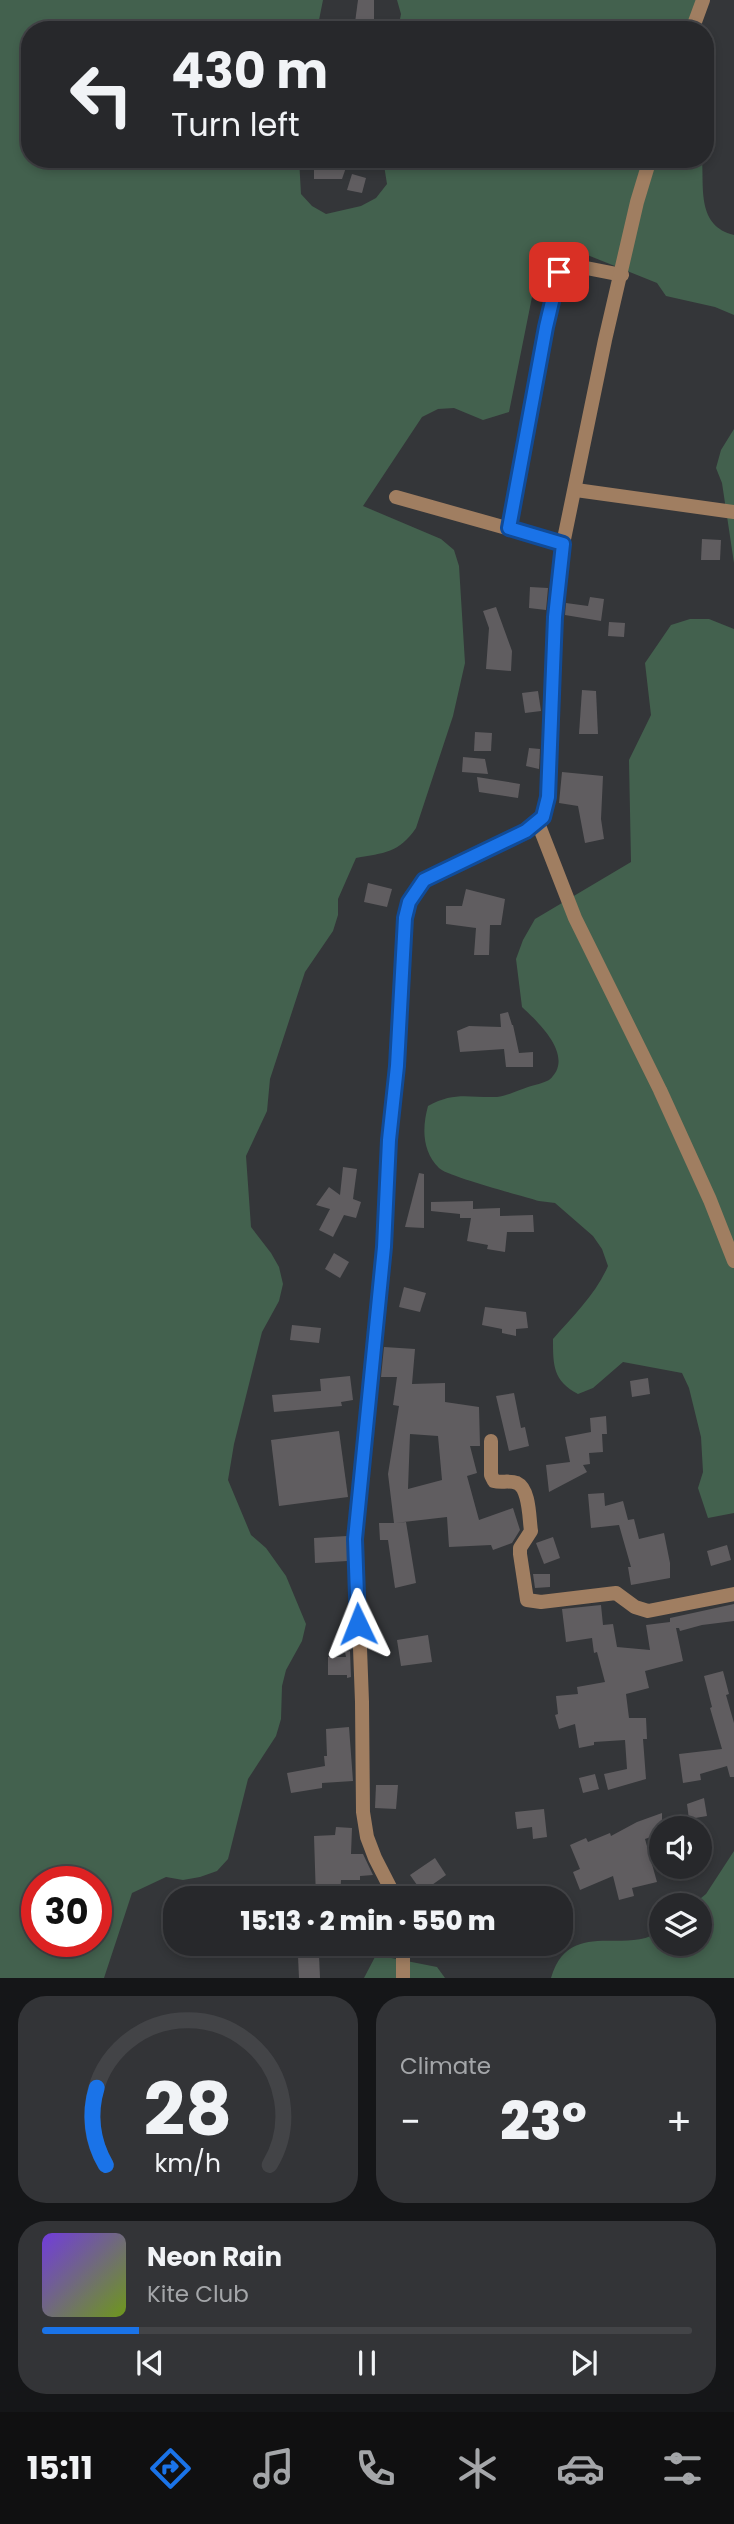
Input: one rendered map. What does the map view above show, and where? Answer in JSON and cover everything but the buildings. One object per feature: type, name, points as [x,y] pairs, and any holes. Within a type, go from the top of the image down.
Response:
[{"type":"street","points":[[696,21],[704,0]]},
{"type":"street","points":[[389,1886],[367,1837],[363,1812],[362,1702],[355,1539],[384,1247],[405,918],[409,902],[424,880],[514,838],[538,822],[545,810],[550,777],[550,707],[555,617],[563,544],[605,340],[647,168]]},
{"type":"street","points":[[509,528],[546,327],[559,272],[565,266],[571,265],[622,275]]},
{"type":"street","points":[[576,490],[734,512]]},
{"type":"street","points":[[396,497],[563,544]]},
{"type":"street","points":[[538,822],[575,918],[660,1090],[710,1200],[734,1261]]},
{"type":"street","points":[[491,1441],[491,1475],[494,1481],[516,1483],[526,1496],[531,1531],[520,1548],[520,1554],[527,1600],[541,1602],[616,1593],[635,1607],[648,1611],[734,1594]]},
{"type":"street","points":[[403,1956],[403,1978]]},
{"type":"green space","points":[[0,0],[323,0],[319,21],[21,21],[21,168],[300,168],[301,194],[312,206],[326,214],[361,206],[376,198],[387,184],[384,168],[702,168],[703,194],[708,215],[714,224],[734,235],[734,315],[715,307],[666,296],[657,283],[565,246],[550,250],[539,262],[509,412],[483,420],[454,408],[438,409],[422,417],[363,506],[441,539],[454,550],[459,566],[465,663],[453,716],[416,828],[397,847],[383,853],[356,858],[338,899],[338,915],[333,931],[305,972],[270,1079],[267,1111],[246,1156],[251,1227],[279,1267],[283,1284],[279,1301],[262,1332],[234,1444],[228,1480],[251,1535],[266,1548],[286,1576],[306,1624],[302,1641],[286,1670],[282,1686],[281,1719],[276,1736],[248,1779],[228,1859],[217,1871],[183,1880],[166,1877],[132,1893],[112,1954],[112,1866],[21,1866],[21,1957],[111,1957],[104,1978],[0,1978]]},
{"type":"green space","points":[[397,0],[707,0],[701,13],[701,21],[400,21],[401,14]]},
{"type":"green space","points":[[734,429],[734,563],[722,483],[716,468],[721,450]]},
{"type":"green space","points":[[690,619],[709,619],[734,629],[734,1513],[708,1518],[698,1488],[703,1472],[701,1437],[689,1388],[682,1373],[623,1362],[593,1388],[578,1394],[564,1384],[556,1371],[553,1339],[591,1295],[608,1266],[602,1249],[593,1236],[555,1203],[539,1201],[445,1172],[429,1154],[424,1131],[428,1106],[438,1101],[462,1096],[505,1095],[547,1081],[556,1071],[559,1061],[552,1041],[522,1007],[516,959],[535,919],[631,862],[629,760],[651,715],[645,663],[671,625]]},
{"type":"green space","points":[[734,1851],[734,1978],[551,1978],[560,1959],[563,1956],[573,1956],[573,1947],[585,1943],[649,1936],[649,1956],[712,1956],[712,1893],[707,1893]]},
{"type":"green space","points":[[375,1956],[381,1956],[437,1967],[445,1978],[364,1978]]},
{"type":"route","points":[[358,1624],[355,1539],[384,1247],[405,918],[409,902],[416,888],[424,880],[526,831],[543,817],[548,797],[555,617],[563,544],[509,528],[546,327],[559,272]]}]
